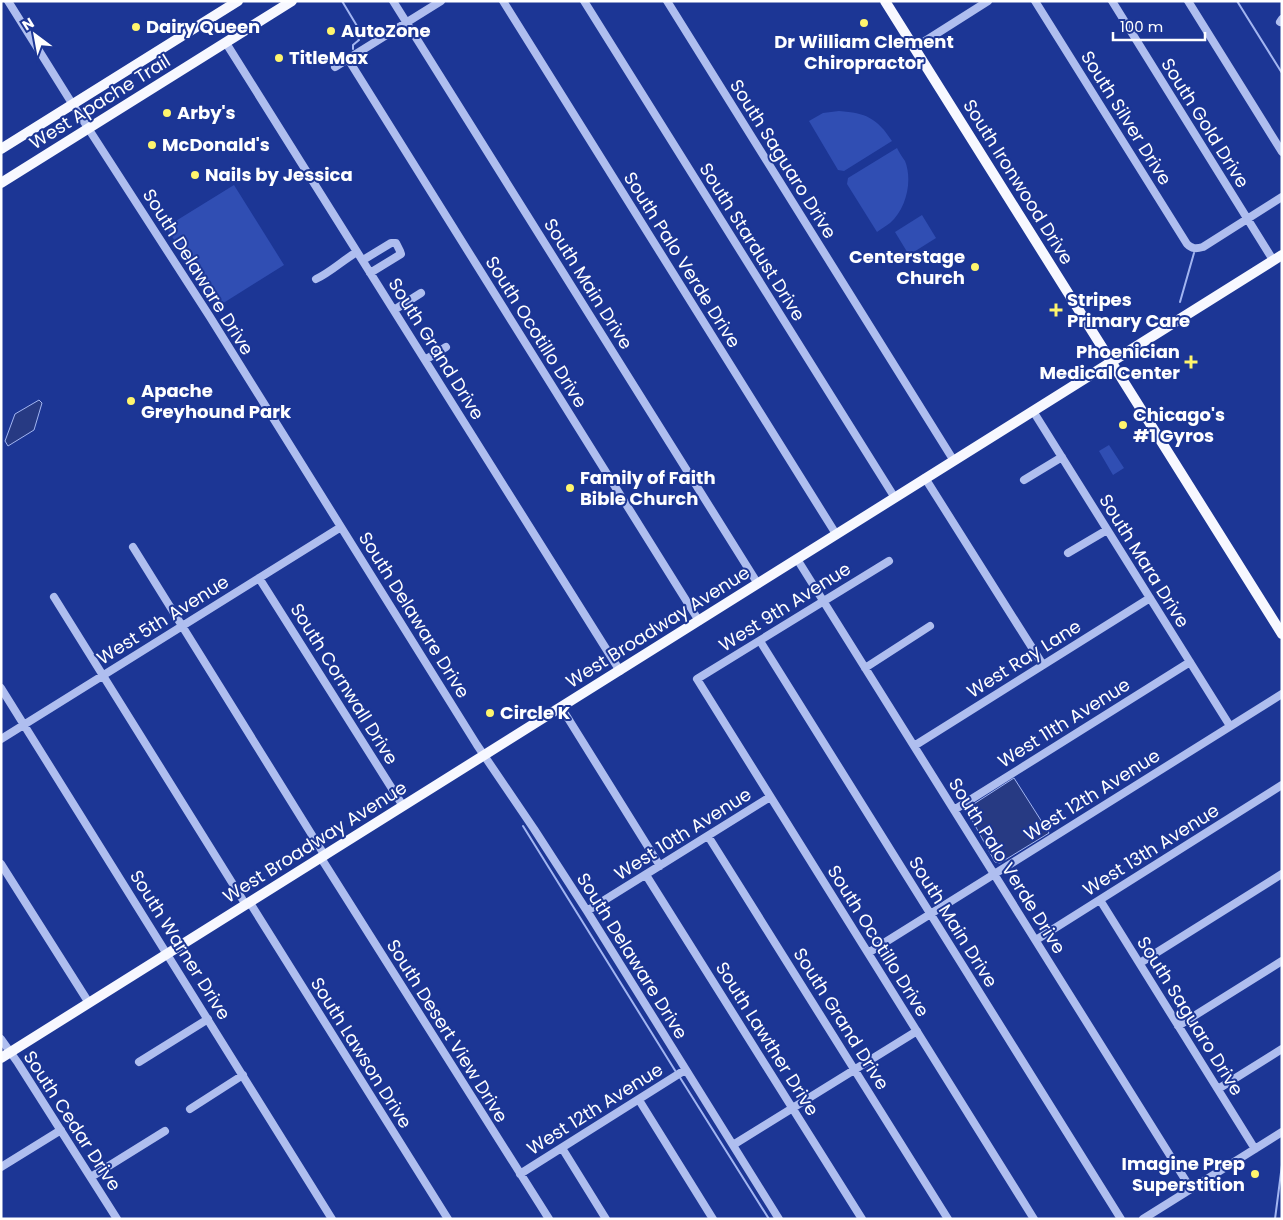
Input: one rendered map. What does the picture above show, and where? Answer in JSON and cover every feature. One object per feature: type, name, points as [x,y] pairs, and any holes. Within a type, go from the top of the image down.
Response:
[{"type":"main road","name":"West Apache Trail","points":[[1,149],[238,1]]},
{"type":"main road","name":"West Apache Trail","points":[[1,183],[292,1]]},
{"type":"main road","name":"South Ironwood Drive","points":[[885,1],[1282,634]]},
{"type":"main road","name":"West Broadway Avenue","points":[[6,1056],[1278,258]]},
{"type":"street","name":"South Delaware Drive","points":[[8,1],[207,312],[484,755],[587,911],[680,1073],[733,1145],[779,1219]]},
{"type":"street","name":"South Main Drive","points":[[393,1],[758,584]]},
{"type":"street","points":[[335,67],[441,1]]},
{"type":"street","name":"South Palo Verde Drive","points":[[503,1],[836,534]]},
{"type":"street","name":"South Stardust Drive","points":[[584,1],[894,498]]},
{"type":"street","name":"South Saguaro Drive","points":[[667,1],[954,461]]},
{"type":"street","points":[[914,48],[988,1]]},
{"type":"street","name":"South Silver Drive","points":[[1036,1],[1187,244],[1194,248],[1203,247],[1247,218]]},
{"type":"street","name":"South Gold Drive","points":[[1112,1],[1247,218],[1278,258]]},
{"type":"street","points":[[1188,1],[1282,152]]},
{"type":"street","name":"South Grand Drive","points":[[226,43],[620,671]]},
{"type":"street","name":"South Ocotillo Drive","points":[[348,59],[699,621]]},
{"type":"street","points":[[1247,218],[1282,197]]},
{"type":"street","points":[[363,260],[396,243],[401,254],[370,273]]},
{"type":"street","points":[[316,279],[325,275],[346,258],[357,252]]},
{"type":"street","points":[[394,310],[421,293]]},
{"type":"street","points":[[425,360],[446,347]]},
{"type":"street","name":"South Mara Drive","points":[[1033,411],[1230,726]]},
{"type":"street","points":[[1024,480],[1062,457]]},
{"type":"street","points":[[925,478],[1043,665]]},
{"type":"street","name":"West 5th Avenue","points":[[1,739],[341,527]]},
{"type":"street","points":[[1068,553],[1107,530]]},
{"type":"street","name":"South Desert View Drive","points":[[133,547],[323,857],[549,1219]]},
{"type":"street","name":"South Palo Verde Drive","points":[[797,559],[1191,1189]]},
{"type":"street","name":"West 9th Avenue","points":[[697,679],[889,561]]},
{"type":"street","name":"South Cornwall Drive","points":[[260,578],[404,806]]},
{"type":"street","name":"South Lawson Drive","points":[[54,597],[448,1219]]},
{"type":"street","name":"West Ray Lane","points":[[914,746],[1150,598]]},
{"type":"street","points":[[866,668],[930,626]]},
{"type":"street","name":"South Main Drive","points":[[760,641],[1121,1219]]},
{"type":"street","name":"West 11th Avenue","points":[[954,810],[1190,662]]},
{"type":"street","name":"South Ocotillo Drive","points":[[697,679],[1034,1219]]},
{"type":"street","name":"South Warner Drive","points":[[1,688],[332,1219]]},
{"type":"street","name":"West 12th Avenue","points":[[868,953],[1282,694]]},
{"type":"street","points":[[561,707],[660,866]]},
{"type":"street","name":"West 13th Avenue","points":[[1036,940],[1282,785]]},
{"type":"street","name":"West 10th Avenue","points":[[587,911],[770,797]]},
{"type":"street","name":"South Grand Drive","points":[[708,836],[948,1219]]},
{"type":"street","points":[[1,864],[89,1003]]},
{"type":"street","name":"South Lawther Drive","points":[[646,874],[862,1219]]},
{"type":"street","points":[[1140,963],[1282,874]]},
{"type":"street","name":"South Saguaro Drive","points":[[1100,900],[1255,1149]]},
{"type":"street","points":[[1178,1026],[1282,961]]},
{"type":"street","points":[[139,1062],[208,1019]]},
{"type":"street","points":[[733,1145],[917,1031]]},
{"type":"street","name":"South Cedar Drive","points":[[1,1039],[6,1056],[18,1063],[117,1219]]},
{"type":"street","points":[[1218,1089],[1282,1049]]},
{"type":"street","name":"West 12th Avenue","points":[[520,1174],[680,1073]]},
{"type":"street","points":[[190,1109],[243,1075]]},
{"type":"street","points":[[639,1100],[714,1219]]},
{"type":"street","points":[[1,1168],[61,1130]]},
{"type":"street","points":[[91,1177],[165,1131]]},
{"type":"street","points":[[1144,1219],[1282,1132]]},
{"type":"street","points":[[562,1148],[606,1219]]},
{"type":"shaded area","points":[[839,111],[857,113],[870,118],[887,133],[892,141],[844,171],[838,170],[809,121],[823,113]]},
{"type":"shaded area","points":[[897,148],[905,161],[907,169],[908,186],[904,203],[896,217],[877,232],[847,184],[848,178]]},
{"type":"shaded area","points":[[234,185],[284,265],[217,307],[166,227]]},
{"type":"shaded area","points":[[922,215],[936,238],[909,255],[895,232]]},
{"type":"shaded area","points":[[39,400],[42,403],[34,430],[8,446],[5,441],[15,414]]},
{"type":"shaded area","points":[[1109,445],[1124,468],[1113,475],[1099,451]]},
{"type":"shaded area","points":[[1014,778],[1049,833],[1000,863],[995,862],[966,809]]},
{"type":"waterway","points":[[342,1],[357,26],[356,32],[359,40],[353,45],[353,49]]},
{"type":"waterway","points":[[1237,1],[1282,73]]},
{"type":"waterway","points":[[1180,302],[1194,253]]},
{"type":"waterway","points":[[523,826],[676,1072]]},
{"type":"waterway","points":[[679,1076],[769,1219]]},
{"type":"waterway","points":[[1275,1219],[1282,1165]]},
{"type":"place","name":"Dr William Clement Chiropractor","points":[[864,23]]},
{"type":"place","name":"Dairy Queen","points":[[136,27]]},
{"type":"place","name":"AutoZone","points":[[331,31]]},
{"type":"place","name":"TitleMax","points":[[279,58]]},
{"type":"place","name":"Arby's","points":[[167,113]]},
{"type":"place","name":"McDonald's","points":[[152,145]]},
{"type":"place","name":"Nails by Jessica","points":[[195,175]]},
{"type":"place","name":"Centerstage Church","points":[[975,267]]},
{"type":"place","name":"Stripes Primary Care","points":[[1056,310]]},
{"type":"place","name":"Phoenician Medical Center","points":[[1191,362]]},
{"type":"place","name":"Apache Greyhound Park","points":[[131,401]]},
{"type":"place","name":"Chicago's #1 Gyros","points":[[1123,425]]},
{"type":"place","name":"Family of Faith Bible Church","points":[[570,488]]},
{"type":"place","name":"Circle K","points":[[490,713]]},
{"type":"place","name":"Imagine Prep Superstition","points":[[1255,1174]]}]
